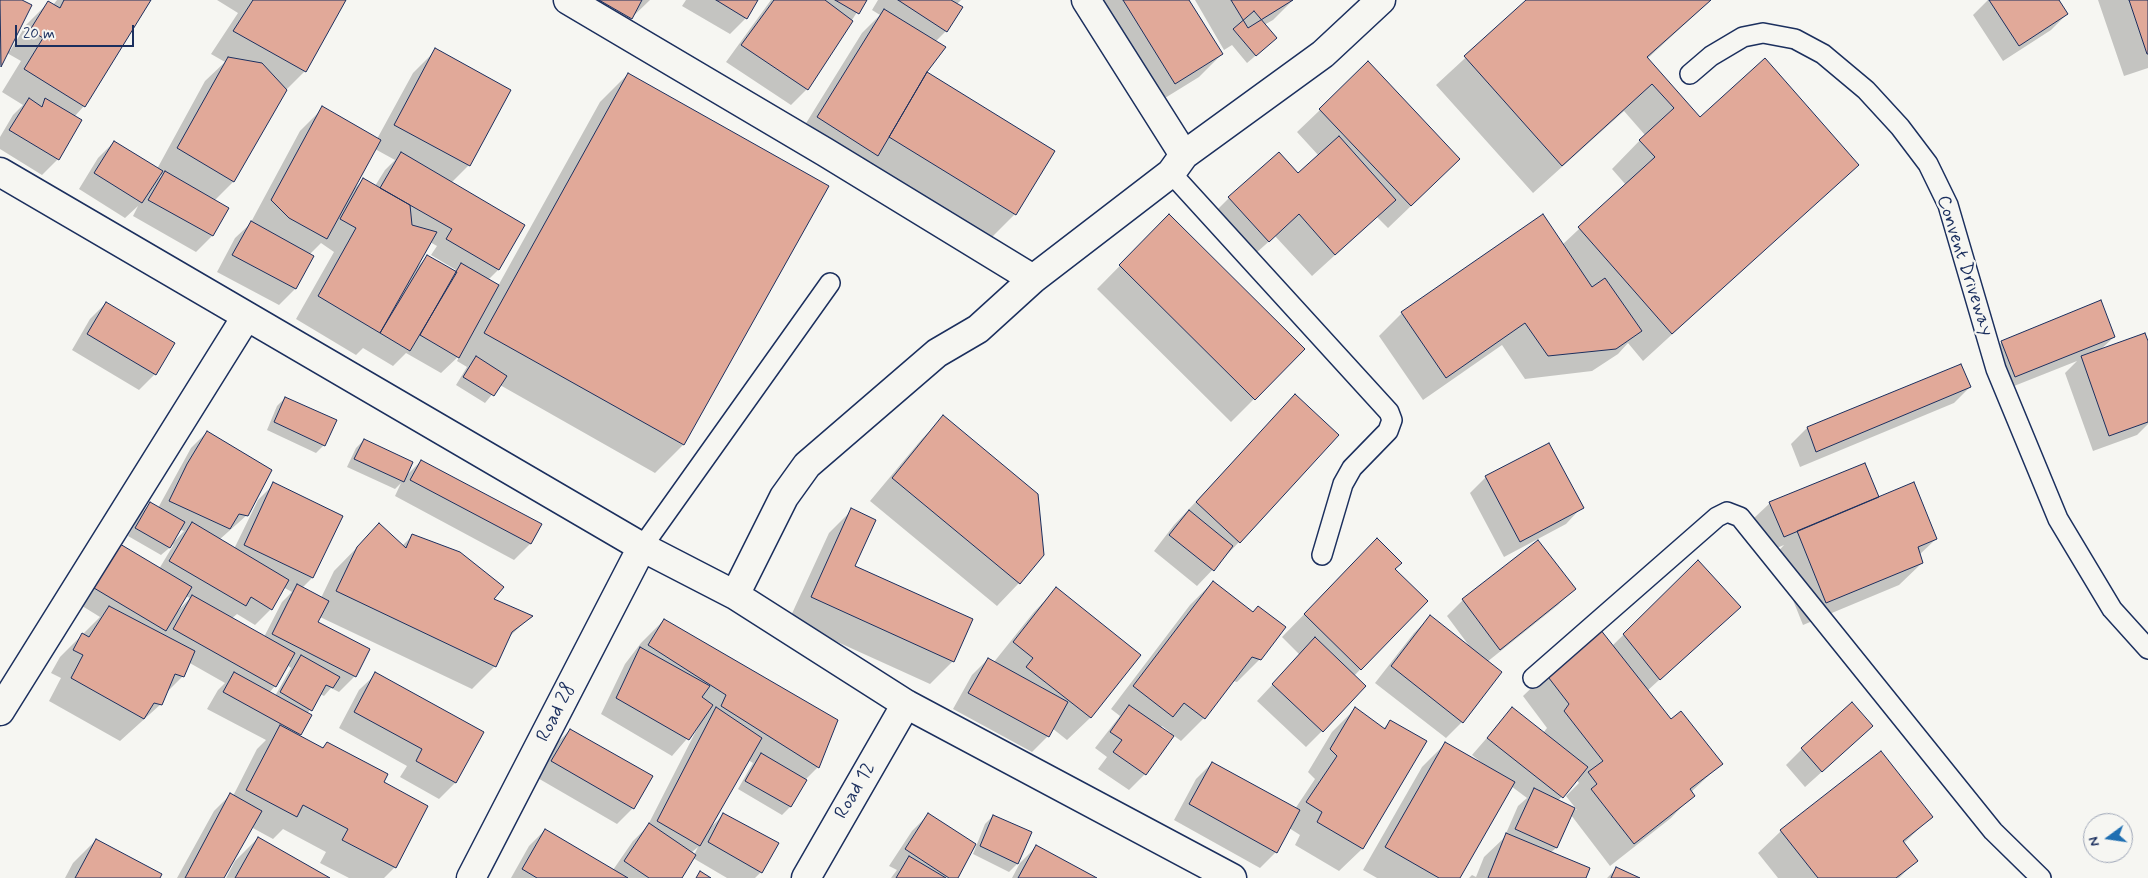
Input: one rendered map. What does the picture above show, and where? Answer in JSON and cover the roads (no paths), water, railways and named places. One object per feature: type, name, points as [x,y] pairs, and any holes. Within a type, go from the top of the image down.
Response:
[{"type":"street","points":[[568,0],[825,152],[1032,279]]},
{"type":"street","points":[[1086,0],[1177,164]]},
{"type":"street","points":[[735,595],[784,497],[807,465],[937,353],[978,329],[1032,279],[1177,164],[1323,54],[1381,0]]},
{"type":"street","points":[[0,172],[642,547],[735,595],[906,704],[1222,876]]},
{"type":"street","points":[[0,711],[246,317]]},
{"type":"street","name":"Road 28","points":[[471,878],[642,547]]},
{"type":"street","name":"Road 12","points":[[806,878],[906,704]]},
{"type":"lane","name":"Convent Driveway","points":[[1690,74],[1712,56],[1743,37],[1763,33],[1795,38],[1824,54],[1866,90],[1928,164],[1948,205],[1996,369],[2058,518],[2082,562],[2112,609],[2148,649]]},
{"type":"lane","points":[[1177,164],[1389,412],[1392,420],[1388,431],[1352,468],[1343,484],[1322,555]]},
{"type":"lane","points":[[642,547],[830,283]]},
{"type":"lane","points":[[1533,678],[1717,517],[1727,512],[1740,518],[1993,832],[2041,878]]}]
